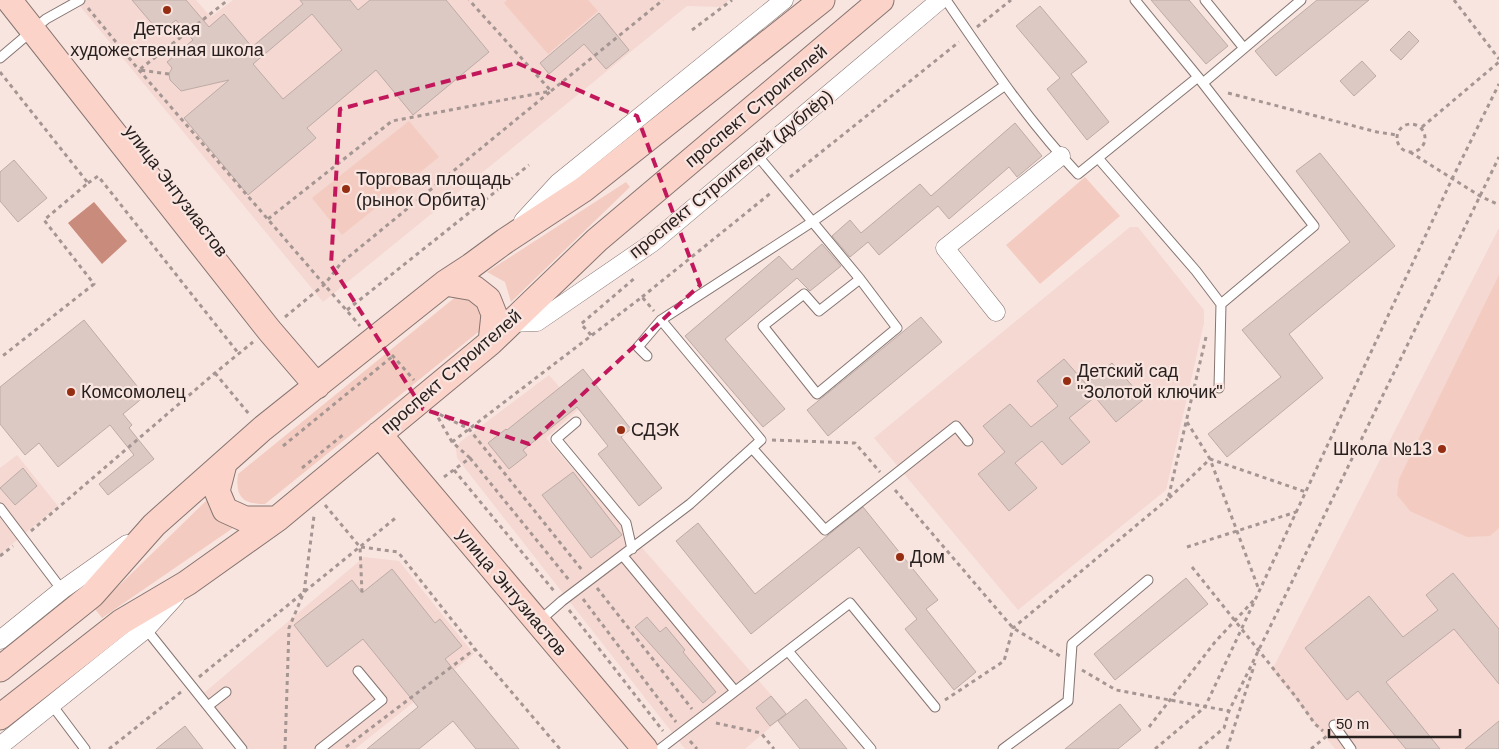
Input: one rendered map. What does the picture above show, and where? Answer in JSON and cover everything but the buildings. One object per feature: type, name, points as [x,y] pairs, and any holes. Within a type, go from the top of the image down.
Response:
[{"type":"main road","points":[[9,0],[40,24],[323,382]]},
{"type":"main road","name":"улица Энтузиастов","points":[[30,0],[40,24],[323,382]]},
{"type":"main road","points":[[0,669],[92,595],[154,526],[262,429],[323,382],[381,346],[445,283],[584,189],[822,0]]},
{"type":"main road","name":"проспект Строителей","points":[[0,717],[121,622],[187,583],[315,492],[374,438],[491,342],[508,323],[596,240],[881,0]]},
{"type":"main road","points":[[445,283],[474,288],[488,300],[494,314],[491,342]]},
{"type":"main road","points":[[374,438],[416,501],[463,552],[625,749]]},
{"type":"main road","name":"улица Энтузиастов","points":[[374,438],[538,622],[646,749]]},
{"type":"main road","points":[[224,464],[217,491],[225,510],[245,519],[277,519]]},
{"type":"street","points":[[505,241],[558,183],[784,0]]},
{"type":"street","name":"проспект Строителей (дублёр)","points":[[508,323],[537,322],[652,243],[940,0]]},
{"type":"street","points":[[996,312],[945,248],[1061,156]]},
{"type":"street","points":[[0,640],[62,590],[154,526]]},
{"type":"street","points":[[0,746],[146,629],[187,583]]},
{"type":"lane","points":[[946,0],[1004,86],[1078,174],[1301,0]]},
{"type":"lane","points":[[1135,0],[1314,226],[1221,304]]},
{"type":"lane","points":[[1204,0],[1243,47]]},
{"type":"lane","points":[[0,58],[40,24],[83,4]]},
{"type":"lane","points":[[646,356],[638,346],[661,320],[812,222],[1004,86]]},
{"type":"lane","points":[[757,155],[860,279],[897,328],[817,394],[764,326],[804,294],[819,311],[860,279]]},
{"type":"lane","points":[[1098,158],[1196,271],[1221,304],[1219,388]]},
{"type":"lane","points":[[538,622],[562,601],[690,504],[761,440],[661,320]]},
{"type":"lane","points":[[576,422],[556,439],[626,523],[632,549]]},
{"type":"lane","points":[[752,448],[825,530],[956,426],[968,441]]},
{"type":"lane","points":[[0,508],[62,590]]},
{"type":"lane","points":[[623,556],[735,691]]},
{"type":"lane","points":[[1003,749],[1068,701],[1072,644],[1148,580]]},
{"type":"lane","points":[[660,749],[850,603],[935,707]]},
{"type":"lane","points":[[146,629],[242,749]]},
{"type":"lane","points":[[788,651],[871,749]]},
{"type":"lane","points":[[320,749],[382,700],[358,671]]},
{"type":"lane","points":[[208,706],[226,692]]},
{"type":"lane","points":[[52,705],[85,749]]},
{"type":"lane","points":[[1334,725],[1351,749]]},
{"type":"path","points":[[139,70],[228,0]]},
{"type":"path","points":[[469,0],[551,91]]},
{"type":"path","points":[[23,538],[65,504],[215,373],[325,284],[340,263],[663,0]]},
{"type":"path","points":[[692,30],[732,0]]},
{"type":"path","points":[[452,442],[642,297],[1011,0]]},
{"type":"path","points":[[1422,127],[1499,61],[1454,0]]},
{"type":"path","points":[[83,4],[347,310],[417,382]]},
{"type":"path","points":[[139,70],[169,74]]},
{"type":"path","points":[[0,72],[88,183]]},
{"type":"path","points":[[1155,749],[1205,707],[1452,179],[1499,84]]},
{"type":"path","points":[[268,219],[392,121],[551,91]]},
{"type":"path","points":[[1226,93],[1377,132],[1397,135]]},
{"type":"path","points":[[1410,152],[1419,150],[1424,145],[1426,135],[1422,127],[1417,124],[1407,123],[1397,135],[1402,149],[1410,152],[1480,196],[1499,205]]},
{"type":"path","points":[[1199,749],[1224,728],[1229,712],[1499,156]]},
{"type":"path","points":[[347,310],[530,165]]},
{"type":"path","points":[[0,358],[94,284],[44,220],[98,176],[239,354]]},
{"type":"path","points":[[642,297],[661,320]]},
{"type":"path","points":[[1168,499],[1208,330]]},
{"type":"path","points":[[283,446],[393,356]]},
{"type":"path","points":[[215,373],[262,429]]},
{"type":"path","points":[[1186,422],[1210,459],[1260,591]]},
{"type":"path","points":[[761,440],[855,443],[880,472]]},
{"type":"path","points":[[1210,459],[1306,492]]},
{"type":"path","points":[[935,707],[1004,661],[1013,628],[1168,499],[1210,459]]},
{"type":"path","points":[[444,477],[454,470]]},
{"type":"path","points":[[893,487],[1013,628],[1116,690],[1229,712]]},
{"type":"path","points":[[315,492],[360,547],[362,593]]},
{"type":"path","points":[[285,749],[289,628],[304,592],[315,492]]},
{"type":"path","points":[[1187,547],[1296,512]]},
{"type":"path","points":[[109,749],[398,516]]},
{"type":"path","points":[[360,547],[398,552],[475,649],[560,749]]},
{"type":"path","points":[[1192,567],[1296,697],[1315,724],[1335,741]]},
{"type":"path","points":[[1149,727],[1215,642],[1256,598]]},
{"type":"path","points":[[344,749],[475,649]]},
{"type":"path","points":[[1227,749],[1259,650]]},
{"type":"path","points":[[1311,749],[1328,735]]},
{"type":"highlighted area","points":[[517,63],[637,116],[700,285],[529,444],[423,409],[331,265],[340,109]]},
{"type":"shaded area","name":"Торговая площадь (рынок Орбита)","points":[[75,0],[196,0],[211,17],[233,0],[729,0],[721,7],[687,6],[323,302]]},
{"type":"shaded area","points":[[507,0],[588,0],[598,11],[548,54],[504,3]]},
{"type":"shaded area","points":[[409,121],[439,157],[342,235],[312,198]]},
{"type":"shaded area","points":[[1085,177],[1120,216],[1040,284],[1006,245]]},
{"type":"shaded area","points":[[626,182],[630,187],[511,302],[505,282],[487,272]]},
{"type":"shaded area","points":[[94,202],[127,241],[102,264],[68,223]]},
{"type":"shaded area","name":"Детский сад \"Золотой ключик\"","points":[[1130,227],[1138,227],[1204,310],[1204,323],[1166,490],[1018,610],[874,438]]},
{"type":"shaded area","name":"Школа №13","points":[[1499,228],[1499,749],[1335,749],[1272,670]]},
{"type":"shaded area","points":[[1499,275],[1499,528],[1490,536],[1467,537],[1410,511],[1397,495],[1399,479]]},
{"type":"shaded area","points":[[468,295],[481,305],[482,329],[265,504],[257,504],[242,497],[238,488],[238,474],[453,299],[458,296]]},
{"type":"shaded area","points":[[549,375],[579,409],[546,438],[787,713],[745,749],[685,749],[457,458],[456,450],[460,442]]},
{"type":"shaded area","points":[[17,455],[58,506],[0,554],[0,468]]},
{"type":"shaded area","points":[[210,497],[236,526],[102,618],[95,609]]},
{"type":"shaded area","points":[[364,557],[399,561],[474,654],[355,749],[249,749],[204,693]]},
{"type":"place","name":"Детская художественная школа","points":[[167,10]]},
{"type":"place","name":"Торговая площадь (рынок Орбита)","points":[[346,189]]},
{"type":"place","name":"Детский сад \"Золотой ключик\"","points":[[1067,381]]},
{"type":"place","name":"Комсомолец","points":[[71,392]]},
{"type":"place","name":"СДЭК","points":[[621,430]]},
{"type":"place","name":"Школа №13","points":[[1442,449]]},
{"type":"place","name":"Дом","points":[[900,557]]}]
